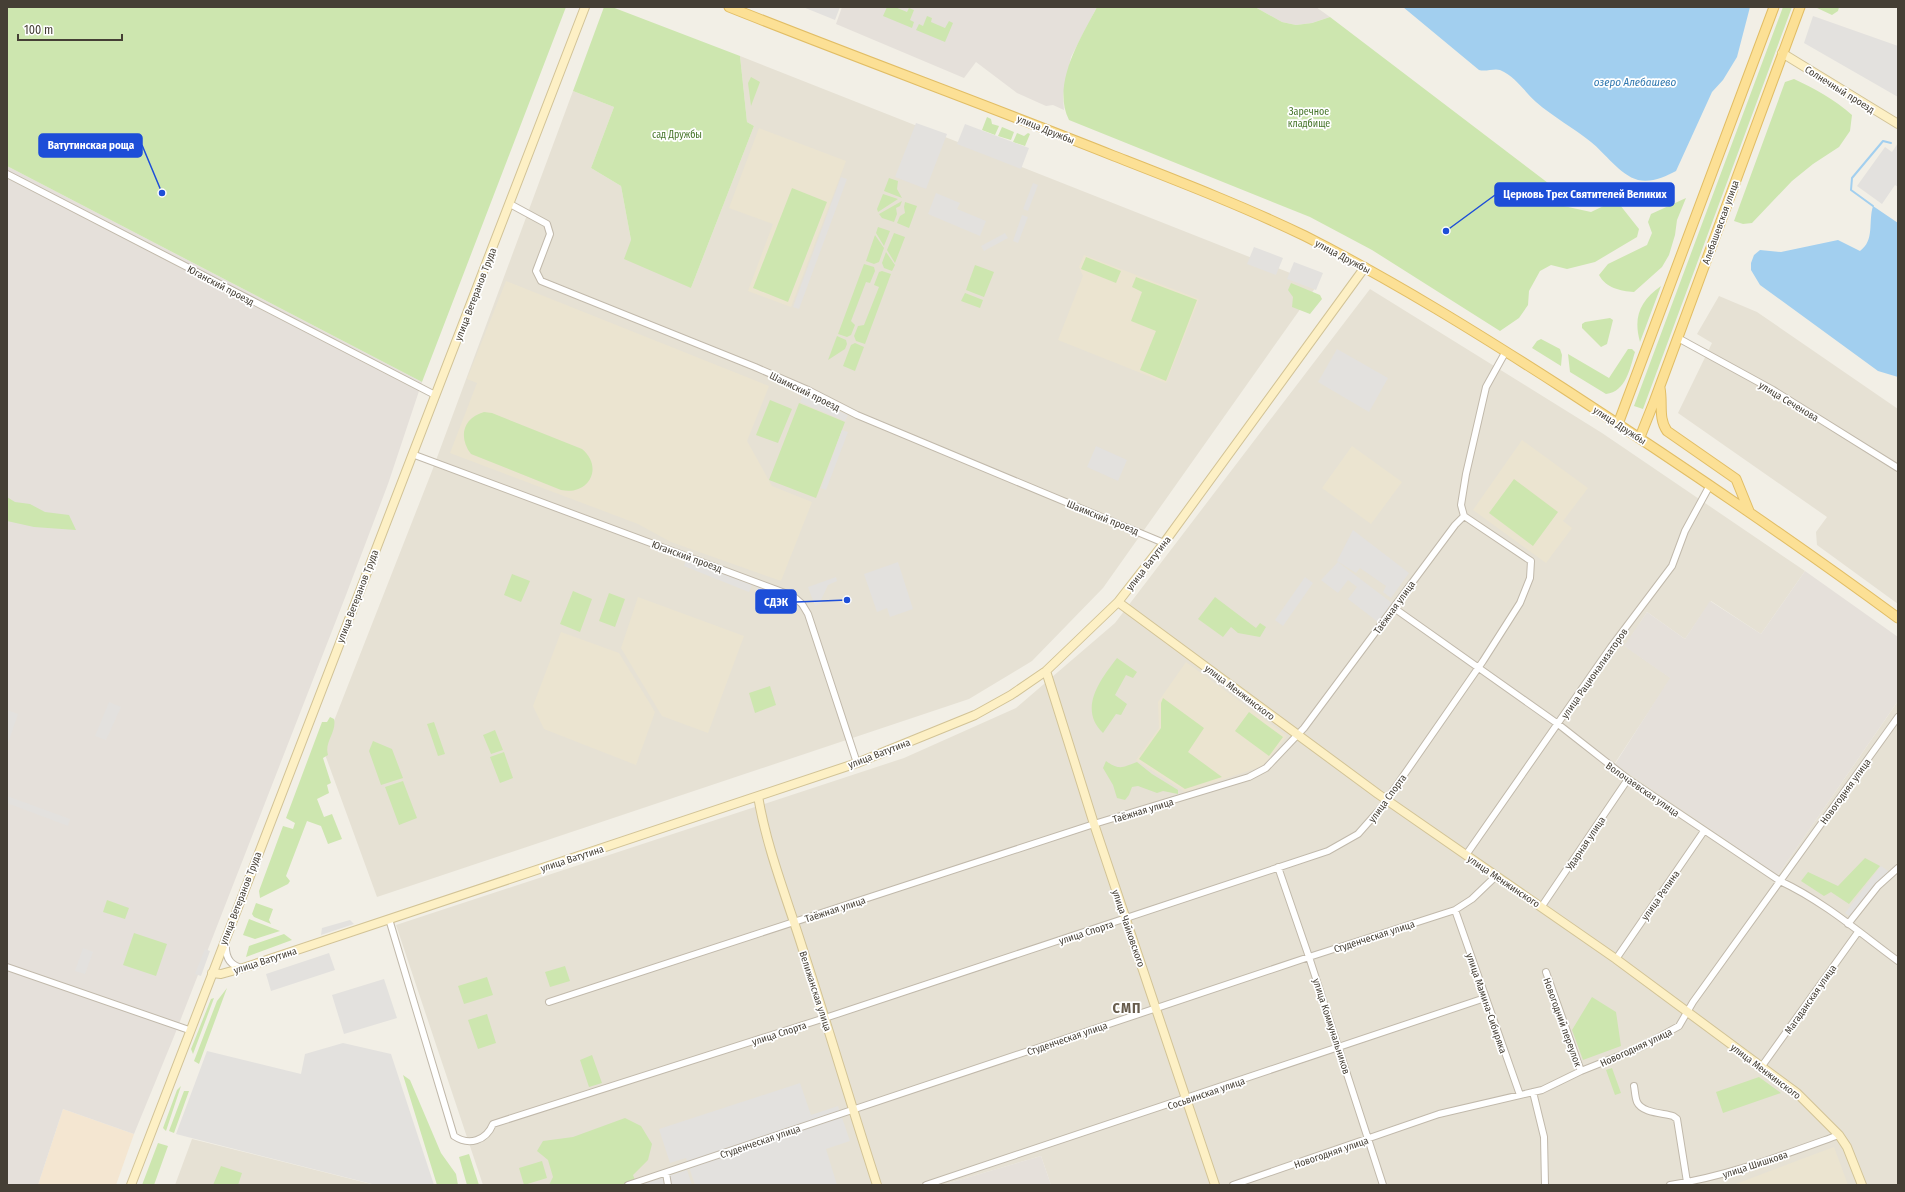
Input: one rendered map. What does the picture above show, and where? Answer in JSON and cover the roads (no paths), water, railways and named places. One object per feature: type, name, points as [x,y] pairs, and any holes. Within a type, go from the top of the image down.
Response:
[{"type":"main road","name":"улица Ветеранов Труда","points":[[131,1185],[189,1030],[585,7]]},
{"type":"main road","name":"улица Дружбы","points":[[729,7],[967,98],[1194,188],[1300,234],[1365,267],[1506,351],[1640,437],[1749,511],[1898,618]]},
{"type":"main road","points":[[1618,424],[1774,7]]},
{"type":"main road","name":"Алебашевская улица","points":[[1640,437],[1660,387],[1800,7]]},
{"type":"main road","name":"Солнечный проезд","points":[[1782,54],[1898,124]]},
{"type":"main road","name":"улица Ватутина","points":[[212,973],[221,974],[243,968],[857,763],[976,715],[1011,695],[1046,671],[1118,602],[1164,543],[1365,267]]},
{"type":"main road","points":[[1660,387],[1662,400],[1661,416],[1667,431],[1736,480],[1749,511]]},
{"type":"main road","name":"улица Менжинского","points":[[1118,602],[1387,800],[1496,876],[1542,906],[1797,1093],[1839,1135],[1847,1147],[1862,1185]]},
{"type":"main road","name":"улица Чайковского","points":[[1046,671],[1094,824],[1215,1185]]},
{"type":"main road","name":"Велижанская улица","points":[[758,796],[762,820],[776,871],[825,1018],[876,1185]]},
{"type":"street","name":"Юганский проезд","points":[[7,174],[435,395]]},
{"type":"street","name":"Шаимский проезд","points":[[510,204],[547,224],[550,234],[536,271],[541,281],[755,367],[808,390],[857,415],[1164,543]]},
{"type":"street","name":"улица Сеченова","points":[[1678,338],[1774,390],[1898,468]]},
{"type":"street","points":[[1464,516],[1461,505],[1466,474],[1486,387],[1506,351]]},
{"type":"street","name":"Юганский проезд","points":[[412,454],[793,596],[802,604],[808,614],[857,763]]},
{"type":"street","name":"улица Рационализаторов","points":[[1466,855],[1672,566],[1685,532],[1710,485]]},
{"type":"street","name":"Таёжная улица","points":[[550,1002],[1094,824],[1248,777],[1266,768],[1298,734],[1455,525],[1464,516]]},
{"type":"street","name":"улица Спорта","points":[[389,919],[412,990],[454,1136],[467,1141],[477,1140],[488,1132],[493,1124],[825,1018],[1328,851],[1358,834],[1370,822],[1387,800],[1520,603],[1530,578],[1531,561],[1464,516]]},
{"type":"street","name":"Волочаевская улица","points":[[1394,608],[1558,724],[1628,779],[1704,831],[1848,924],[1898,961]]},
{"type":"street","name":"Новогодняя улица","points":[[1233,1185],[1439,1114],[1542,1090],[1582,1071],[1640,1047],[1678,1026],[1898,717]]},
{"type":"street","name":"Ударная улица","points":[[1542,906],[1628,779]]},
{"type":"street","name":"улица Репина","points":[[1616,959],[1704,831]]},
{"type":"street","name":"улица Коммунальников","points":[[1278,867],[1310,957],[1383,1185]]},
{"type":"street","points":[[1848,924],[1878,886],[1898,868]]},
{"type":"street","name":"Студенческая улица","points":[[628,1185],[1156,1008],[1455,910],[1472,899],[1496,876]]},
{"type":"street","name":"улица Мамина-Сибиряка","points":[[1455,910],[1520,1095]]},
{"type":"street","name":"Магаданская улица","points":[[1762,1066],[1858,932]]},
{"type":"street","points":[[227,933],[226,946],[228,959],[230,963],[236,967],[243,968]]},
{"type":"street","points":[[7,967],[189,1030]]},
{"type":"street","name":"Новогодний переулок","points":[[1546,972],[1582,1071]]},
{"type":"street","name":"Сосьвинская улица","points":[[926,1185],[1485,998]]},
{"type":"street","points":[[1634,1086],[1637,1102],[1640,1106],[1673,1116],[1677,1119],[1687,1182]]},
{"type":"street","points":[[1533,1092],[1544,1137],[1545,1185]]},
{"type":"street","name":"улица Шишкова","points":[[1670,1185],[1734,1172],[1839,1135]]},
{"type":"street","points":[[666,1173],[668,1185]]},
{"type":"water","name":"озеро Алебашево","points":[[1403,7],[1750,7],[1737,57],[1723,80],[1712,92],[1676,171],[1658,179],[1643,181],[1625,174],[1591,142],[1549,113],[1536,102],[1511,76],[1500,70],[1479,70]]},
{"type":"water","points":[[1873,206],[1898,223],[1898,377],[1878,371],[1760,285],[1751,270],[1751,263],[1754,255],[1760,250],[1781,252],[1838,240],[1860,251],[1868,242]]},
{"type":"waterway","points":[[1873,206],[1851,190],[1852,178],[1883,141],[1891,143]]},
{"type":"place","name":"Ватутинская роща","points":[[162,193]]},
{"type":"place","name":"Церковь Трех Святителей Великих","points":[[1446,231]]},
{"type":"place","name":"СДЭК","points":[[847,600]]},
{"type":"district","name":"СМП","points":[[1127,1008]]},
{"type":"park label","name":"Заречное кладбище","points":[[1309,116]]},
{"type":"park label","name":"сад Дружбы","points":[[677,134]]}]
